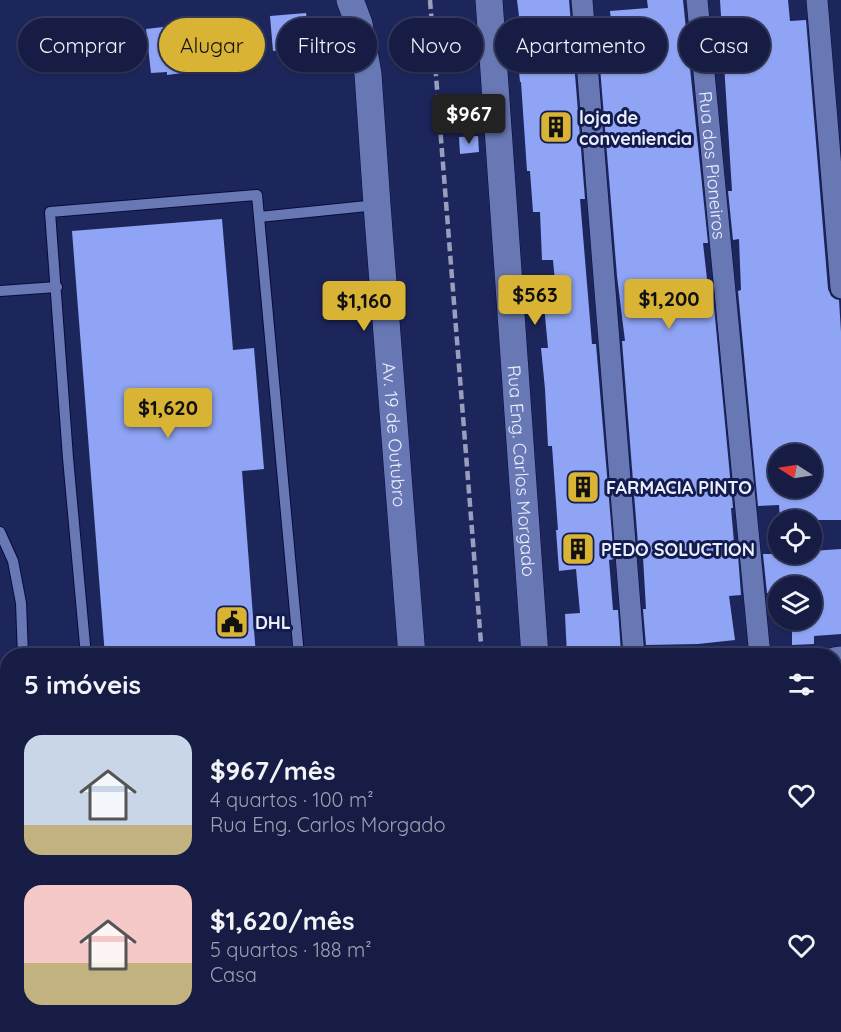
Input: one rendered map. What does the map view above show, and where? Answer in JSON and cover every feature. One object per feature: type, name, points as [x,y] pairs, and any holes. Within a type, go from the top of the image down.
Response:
[{"type":"street","name":"Av. 19 de Outubro","points":[[350,0],[359,24],[368,74],[411,648]]},
{"type":"street","name":"Rua Eng. Carlos Morgado","points":[[489,0],[534,648]]},
{"type":"street","points":[[582,0],[633,648]]},
{"type":"street","name":"Rua dos Pioneiros","points":[[697,0],[759,648]]},
{"type":"street","points":[[817,0],[841,288]]},
{"type":"lane","points":[[85,648],[68,458],[50,212],[257,195],[298,648]]},
{"type":"lane","points":[[259,217],[377,205]]},
{"type":"lane","points":[[0,291],[57,288]]},
{"type":"lane","points":[[0,532],[13,561],[21,603],[23,648]]},
{"type":"building","points":[[517,0],[569,0],[570,18],[519,18]]},
{"type":"building","points":[[647,0],[683,0],[685,18],[679,18],[679,72],[690,72],[708,243],[703,243],[709,297],[713,296],[733,508],[731,508],[735,554],[738,555],[741,595],[729,596],[735,640],[698,644],[646,645],[643,557],[639,557],[622,341],[625,341],[617,276],[600,72],[667,72],[667,18],[611,18],[610,11],[648,8]]},
{"type":"building","points":[[720,0],[788,0],[790,21],[806,20],[828,289],[831,296],[839,300],[841,520],[822,520],[822,510],[779,510],[779,505],[758,506],[738,291],[741,290],[739,239],[733,240],[728,191],[732,191],[725,72],[770,72],[770,18],[721,18]]},
{"type":"building","points":[[306,13],[307,18],[277,18],[277,51],[273,51],[270,16]]},
{"type":"building","points":[[159,27],[159,72],[167,72],[151,73],[147,29]]},
{"type":"building","points":[[167,72],[190,72],[167,75]]},
{"type":"building","points":[[519,72],[575,72],[585,199],[580,199],[592,344],[596,344],[614,559],[609,560],[613,610],[618,610],[621,648],[567,648],[565,614],[580,613],[576,569],[559,571],[552,446],[548,446],[541,348],[548,348],[544,305],[557,304],[553,260],[542,260],[540,212],[533,212],[530,171],[527,171]]},
{"type":"building","points":[[478,136],[479,152],[460,154],[459,137]]},
{"type":"building","name":"DHL","points":[[222,219],[233,350],[254,348],[264,469],[242,471],[255,648],[104,648],[72,231]]},
{"type":"building","points":[[841,549],[841,634],[814,636],[814,644],[792,645],[792,630],[822,630],[822,576],[768,576],[767,593],[763,554],[768,554],[768,564],[822,564],[822,550]]},
{"type":"railway","points":[[430,0],[481,648]]},
{"type":"place","name":"loja de conveniencia","points":[[556,127]]},
{"type":"place","name":"FARMACIA PINTO","points":[[583,487]]},
{"type":"place","name":"PEDO SOLUCTION","points":[[578,549]]},
{"type":"place","name":"DHL","points":[[232,622]]}]
